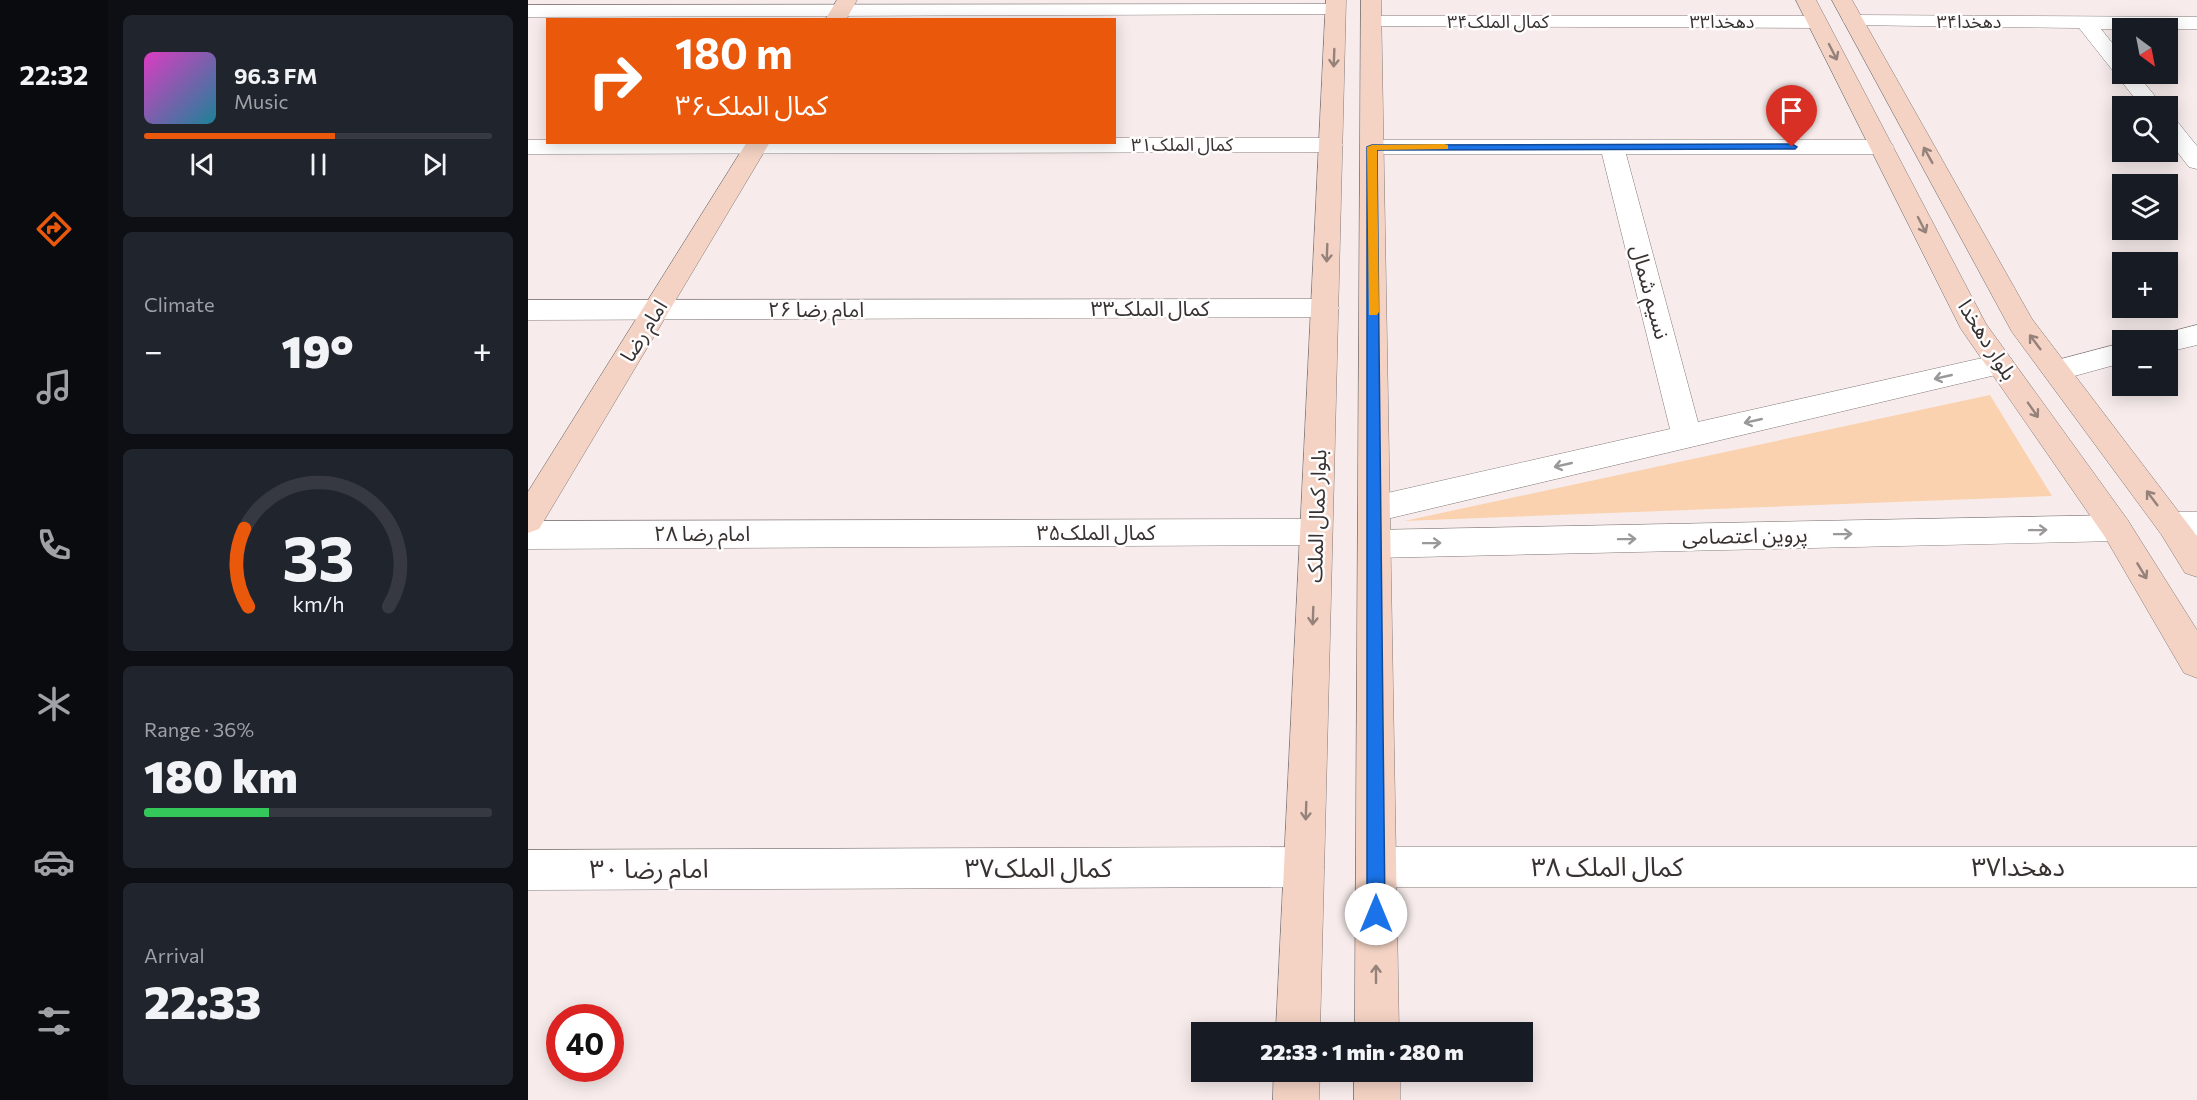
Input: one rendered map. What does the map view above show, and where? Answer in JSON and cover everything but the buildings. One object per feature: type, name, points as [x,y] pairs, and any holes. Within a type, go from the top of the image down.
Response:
[{"type":"street","points":[[528,11],[1087,10],[1335,5]]},
{"type":"street","name":"بلوار کمال الملک","points":[[1298,1022],[1335,5]]},
{"type":"street","points":[[1371,11],[1377,1022]]},
{"type":"street","name":"کمال الملک۳۴","points":[[1371,11],[1626,22]]},
{"type":"street","name":"بلوار دهخدا","points":[[1812,11],[1975,329],[2116,528],[2197,662]]},
{"type":"street","name":"دهخدا۳۳","points":[[1626,22],[1812,11]]},
{"type":"street","name":"دهخدا۳۴","points":[[1847,11],[2085,22],[2197,23]]},
{"type":"street","name":"بلوار دهخدا","points":[[1847,11],[2022,325],[2056,370],[2185,525],[2197,563]]},
{"type":"street","points":[[2085,22],[2112,56]]},
{"type":"street","points":[[2134,84],[2144,96]]},
{"type":"street","points":[[2178,138],[2197,162]]},
{"type":"street","name":"کمال الملک۳۱","points":[[528,147],[758,144],[1331,145]]},
{"type":"street","name":"امام رضا","points":[[528,520],[758,144]]},
{"type":"street","points":[[1372,147],[1882,147]]},
{"type":"street","name":"نسیم شمال","points":[[1612,147],[1687,437]]},
{"type":"street","points":[[1328,222],[1372,223]]},
{"type":"street","name":"کمال الملک۳۳","points":[[974,309],[1325,308]]},
{"type":"street","name":"امام رضا ۲۶","points":[[528,310],[974,309]]},
{"type":"street","points":[[2178,340],[2197,335]]},
{"type":"street","points":[[2056,370],[2112,356]]},
{"type":"street","points":[[1374,509],[2000,364]]},
{"type":"street","name":"پروین اعتصامی","points":[[1374,544],[2116,528]]},
{"type":"street","name":"کمال الملک۳۵","points":[[876,534],[1316,532]]},
{"type":"street","name":"امام رضا ۲۸","points":[[528,535],[876,534]]},
{"type":"street","name":"کمال الملک۳۷","points":[[771,869],[1304,867]]},
{"type":"street","name":"کمال الملک ۳۸","points":[[1376,867],[1839,867]]},
{"type":"street","name":"دهخدا۳۷","points":[[1839,867],[2197,867]]},
{"type":"street","name":"امام رضا ۳۰","points":[[528,870],[771,869]]},
{"type":"street","points":[[1296,1100],[1297,1082]]},
{"type":"street","points":[[1377,1082],[1377,1100]]},
{"type":"shaded area","points":[[1990,395],[2052,496],[1404,521]]},
{"type":"slow traffic","points":[[1373,312],[1372,147],[1444,147]]},
{"type":"route","points":[[1376,914],[1372,147],[1792,147]]}]
